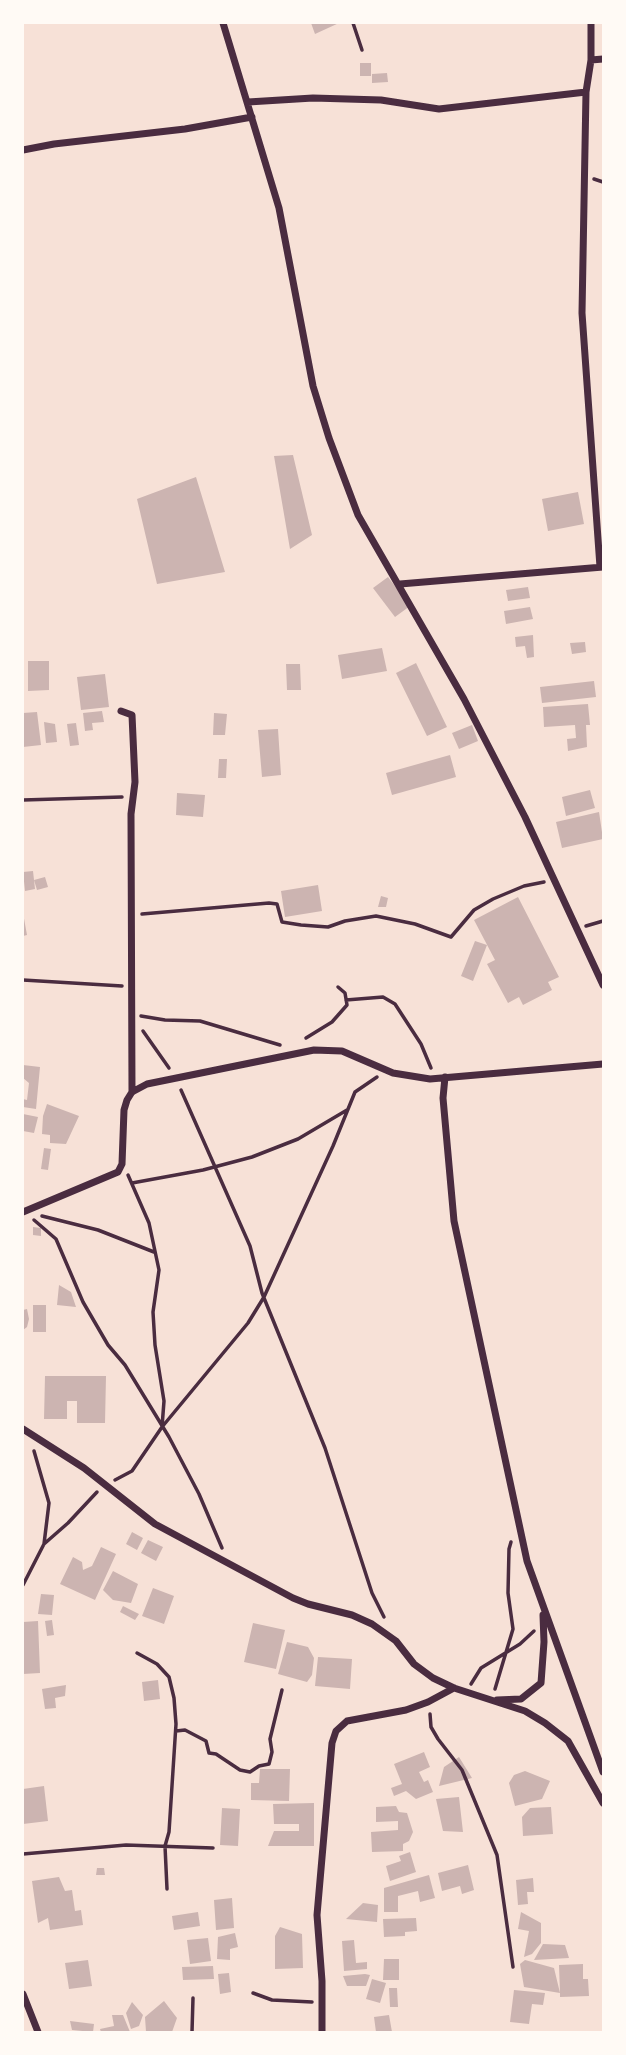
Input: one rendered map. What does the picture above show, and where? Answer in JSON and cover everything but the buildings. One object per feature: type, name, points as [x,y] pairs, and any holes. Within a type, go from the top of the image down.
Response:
[{"type":"street","points":[[223,23],[279,208],[313,386],[358,515],[464,699],[555,880],[603,985]]},
{"type":"street","points":[[400,584],[601,567],[582,313],[586,92],[591,60],[591,23]]},
{"type":"street","points":[[591,60],[603,59]]},
{"type":"street","points":[[248,102],[381,100],[439,109],[586,92]]},
{"type":"street","points":[[23,150],[185,129],[252,117]]},
{"type":"street","points":[[23,1212],[110,1177],[118,1172],[122,1164],[124,1110],[132,1092],[131,814],[135,782],[132,715],[121,710]]},
{"type":"street","points":[[132,1092],[147,1084],[303,1052],[342,1051],[393,1073],[442,1078],[603,1064]]},
{"type":"street","points":[[442,1078],[454,1221],[527,1561],[603,1772]]},
{"type":"street","points":[[25,1431],[106,1484],[155,1524],[293,1598],[352,1615],[372,1624],[396,1641],[414,1664],[425,1673],[454,1688],[525,1711],[545,1723],[568,1741],[603,1803]]},
{"type":"street","points":[[492,1700],[521,1699],[541,1682],[544,1642],[542,1604]]},
{"type":"street","points":[[322,2032],[317,1915],[332,1743],[340,1725],[347,1721],[406,1710],[454,1688]]},
{"type":"street","points":[[23,1994],[38,2032]]},
{"type":"path","points":[[353,23],[362,50]]},
{"type":"path","points":[[23,800],[133,797]]},
{"type":"path","points":[[133,915],[269,903],[277,904],[282,922],[328,927],[345,920],[376,916],[415,924],[451,937],[474,910],[492,899],[524,886],[555,880]]},
{"type":"path","points":[[577,929],[603,921]]},
{"type":"path","points":[[23,980],[132,987]]},
{"type":"path","points":[[297,1043],[332,1022],[346,1005],[345,993],[338,987]]},
{"type":"path","points":[[346,1000],[383,996],[395,1004],[421,1044],[429,1066],[442,1078]]},
{"type":"path","points":[[132,1014],[164,1020],[200,1021],[303,1052]]},
{"type":"path","points":[[132,1014],[176,1078],[250,1246],[264,1297],[325,1448],[372,1593],[384,1617]]},
{"type":"path","points":[[44,1544],[106,1484],[132,1471],[162,1427],[248,1322],[264,1297],[355,1092],[387,1071]]},
{"type":"path","points":[[132,1183],[216,1167],[252,1157],[298,1139],[348,1108]]},
{"type":"path","points":[[122,1164],[149,1223],[159,1270],[153,1312],[164,1401],[162,1427]]},
{"type":"path","points":[[155,1253],[98,1230],[33,1217],[56,1239],[83,1302],[162,1427],[199,1494],[229,1562]]},
{"type":"path","points":[[23,1584],[44,1544],[49,1503],[39,1464],[25,1431]]},
{"type":"path","points":[[492,1700],[513,1629],[508,1593],[509,1549],[518,1520]]},
{"type":"path","points":[[467,1692],[481,1668],[520,1644],[539,1626],[542,1616]]},
{"type":"path","points":[[137,1653],[157,1664],[169,1677],[174,1698],[176,1731],[170,1821],[165,1846],[167,1889]]},
{"type":"path","points":[[176,1731],[185,1730],[206,1741],[209,1752],[240,1770],[250,1772],[269,1764],[272,1752],[270,1739],[282,1690]]},
{"type":"path","points":[[428,1702],[431,1727],[462,1770],[498,1855],[513,1967]]},
{"type":"path","points":[[23,1854],[126,1844],[213,1848]]},
{"type":"path","points":[[253,1993],[272,2000],[321,2002]]},
{"type":"path","points":[[192,2032],[193,1998]]}]
